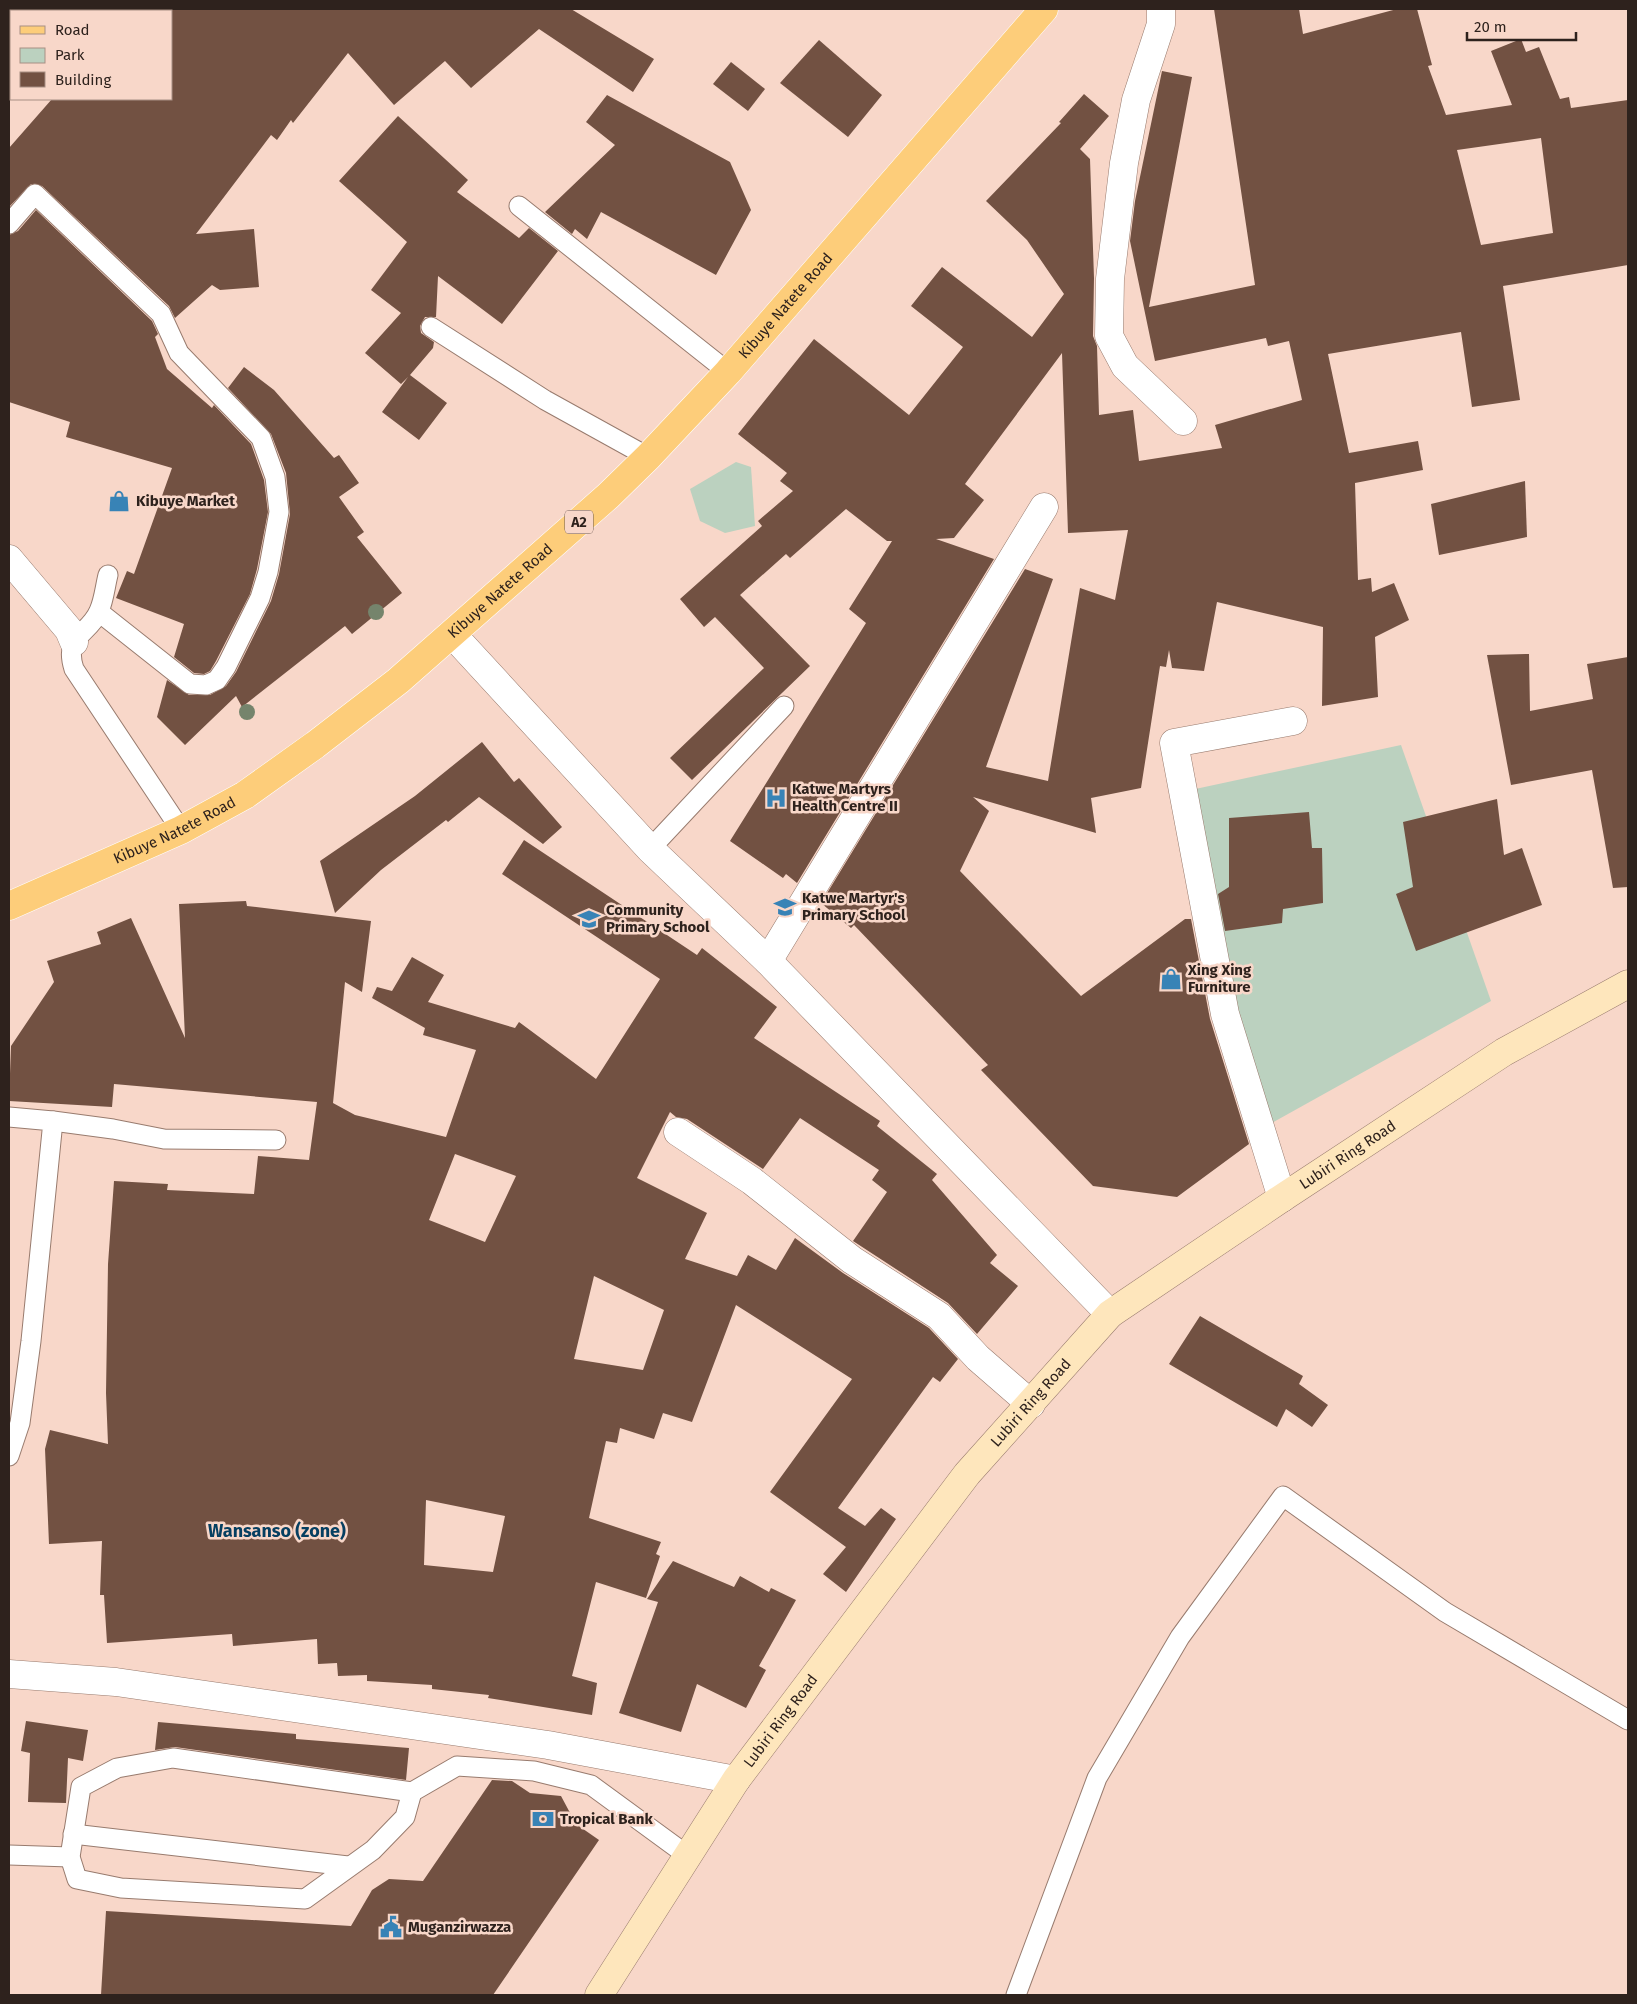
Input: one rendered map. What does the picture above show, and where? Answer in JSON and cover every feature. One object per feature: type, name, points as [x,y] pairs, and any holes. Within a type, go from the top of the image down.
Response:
[{"type":"main road","name":"Kibuye Natete Road","points":[[9,906],[181,830],[244,795],[315,745],[398,681],[608,496],[648,456],[728,372],[1044,9]]},
{"type":"main road","name":"Lubiri Ring Road","points":[[599,1995],[736,1780],[967,1474],[1110,1314],[1504,1052],[1628,984]]},
{"type":"street","points":[[1161,9],[1162,24],[1136,100],[1124,163],[1110,279],[1109,336],[1125,366],[1183,421]]},
{"type":"street","points":[[768,961],[1044,507]]},
{"type":"street","points":[[9,559],[68,630],[74,642]]},
{"type":"street","points":[[452,634],[650,849],[768,961],[1110,1314]]},
{"type":"street","points":[[1282,1198],[1225,1014],[1174,743],[1293,721]]},
{"type":"street","points":[[678,1132],[752,1182],[852,1260],[939,1316],[978,1358],[1030,1404]]},
{"type":"street","points":[[9,1674],[116,1682],[548,1745],[736,1780]]},
{"type":"lane","points":[[9,224],[36,194],[161,314],[179,353],[262,438],[275,476],[279,512],[268,572],[260,598],[226,667],[217,680],[206,685],[190,684],[99,612]]},
{"type":"lane","points":[[518,206],[728,372]]},
{"type":"lane","points":[[431,327],[545,400],[648,456]]},
{"type":"lane","points":[[108,576],[99,612],[74,642],[70,658],[74,669],[181,830]]},
{"type":"lane","points":[[650,849],[784,706]]},
{"type":"lane","points":[[9,1117],[113,1129],[164,1139],[276,1140]]},
{"type":"lane","points":[[9,1456],[20,1423],[24,1396],[52,1121]]},
{"type":"lane","points":[[1016,1995],[1097,1778],[1180,1637],[1283,1496],[1445,1612],[1628,1720]]},
{"type":"lane","points":[[412,1792],[405,1817],[372,1850],[305,1899],[121,1888],[77,1879],[70,1857],[81,1788],[117,1768],[173,1758],[412,1792],[458,1766],[534,1771],[591,1785],[688,1856]]},
{"type":"lane","points":[[73,1834],[348,1866]]},
{"type":"lane","points":[[9,1855],[70,1857]]},
{"type":"green space","points":[[736,462],[751,467],[755,526],[725,533],[700,521],[690,489]]},
{"type":"green space","points":[[1401,745],[1491,1001],[1254,1133],[1186,791]]},
{"type":"building","points":[[571,9],[654,59],[633,92],[539,29],[471,88],[445,61],[394,105],[348,53],[293,123],[291,120],[277,140],[271,135],[196,234],[254,229],[259,287],[220,290],[212,285],[175,318],[169,306],[42,186],[31,184],[9,207],[9,148],[51,100],[172,100],[171,10]]},
{"type":"building","points":[[1214,9],[1299,9],[1303,34],[1397,9],[1417,9],[1432,65],[1428,66],[1446,115],[1512,105],[1491,51],[1521,39],[1526,52],[1539,47],[1560,99],[1569,97],[1571,108],[1628,100],[1628,265],[1503,286],[1520,400],[1472,407],[1461,332],[1328,354],[1349,453],[1418,441],[1423,470],[1355,483],[1358,580],[1371,578],[1372,592],[1394,583],[1409,620],[1375,637],[1378,697],[1322,706],[1323,627],[1217,602],[1204,671],[1172,668],[1169,650],[1166,667],[1160,666],[1141,788],[1091,798],[1096,833],[973,797],[989,811],[960,871],[1081,996],[1185,919],[1191,919],[1210,1019],[1249,1144],[1177,1197],[1093,1186],[981,1070],[988,1065],[854,925],[851,928],[821,903],[1025,569],[1053,579],[986,767],[1048,781],[1080,588],[1115,600],[1128,530],[1068,533],[1062,353],[965,484],[984,500],[954,538],[936,539],[994,559],[797,883],[786,874],[783,878],[730,841],[866,623],[849,609],[892,541],[887,541],[846,509],[790,558],[786,554],[740,595],[810,666],[692,780],[670,758],[764,668],[715,617],[704,627],[680,599],[762,526],[758,521],[793,491],[780,481],[787,473],[738,434],[814,339],[909,415],[963,347],[911,306],[942,267],[1032,337],[1064,294],[1027,240],[986,201],[1061,123],[1059,122],[1084,94],[1109,116],[1080,149],[1090,159],[1094,278],[1093,336],[1097,346],[1099,415],[1133,410],[1139,461],[1222,448],[1215,425],[1302,400],[1289,341],[1268,346],[1266,338],[1155,361],[1130,241],[1135,201],[1162,71],[1192,77],[1149,307],[1255,285]],"holes":[[[1541,138],[1553,233],[1481,245],[1457,150]]]},
{"type":"building","points":[[819,40],[882,95],[848,137],[780,83]]},
{"type":"building","points":[[731,62],[765,89],[748,111],[713,84]]},
{"type":"building","points":[[607,95],[730,162],[751,210],[716,275],[601,212],[587,239],[575,229],[572,234],[545,212],[615,145],[586,122]]},
{"type":"building","points":[[398,116],[468,180],[457,192],[519,238],[529,228],[558,251],[502,324],[438,276],[436,317],[425,317],[420,326],[421,333],[434,342],[433,348],[410,375],[447,403],[419,440],[382,412],[408,377],[401,384],[365,353],[401,313],[371,290],[407,242],[339,181]]},
{"type":"building","points":[[36,210],[152,321],[158,334],[155,337],[167,369],[212,408],[214,405],[251,444],[264,480],[268,512],[257,569],[250,594],[216,661],[210,671],[204,674],[194,673],[174,657],[184,624],[116,598],[127,571],[134,574],[172,468],[66,437],[70,422],[9,402],[9,235],[18,231]]},
{"type":"building","points":[[244,367],[274,390],[334,458],[339,455],[359,483],[339,497],[364,532],[357,537],[402,593],[352,634],[345,626],[242,707],[236,696],[185,745],[157,717],[167,680],[189,695],[210,695],[226,686],[236,672],[271,601],[279,574],[290,514],[286,473],[271,434],[228,388]]},
{"type":"building","points":[[1525,481],[1527,537],[1439,555],[1431,504]]},
{"type":"building","points":[[1529,654],[1530,711],[1593,699],[1587,664],[1628,657],[1628,887],[1613,888],[1592,770],[1511,785],[1487,655]]},
{"type":"building","points":[[482,742],[514,782],[519,778],[562,827],[543,844],[479,797],[448,822],[446,820],[381,870],[335,913],[320,861],[415,796]]},
{"type":"building","points":[[1497,799],[1504,855],[1522,848],[1542,905],[1416,951],[1396,894],[1413,887],[1403,822]]},
{"type":"building","points":[[1309,812],[1312,848],[1322,848],[1323,903],[1283,909],[1282,923],[1225,931],[1218,894],[1229,887],[1229,818]]},
{"type":"building","points":[[524,840],[697,955],[702,948],[777,1007],[754,1038],[880,1121],[877,1126],[937,1174],[932,1180],[997,1255],[990,1263],[1018,1286],[977,1334],[948,1303],[853,1241],[887,1192],[872,1180],[879,1170],[800,1118],[763,1169],[687,1119],[676,1117],[670,1112],[637,1178],[707,1213],[685,1259],[737,1276],[748,1255],[776,1270],[795,1238],[843,1273],[929,1328],[958,1359],[940,1382],[933,1377],[838,1508],[865,1526],[881,1508],[896,1519],[846,1592],[823,1574],[846,1547],[770,1492],[852,1379],[736,1305],[692,1422],[663,1413],[654,1439],[620,1428],[617,1443],[606,1441],[589,1518],[661,1542],[656,1554],[660,1556],[646,1598],[596,1582],[572,1676],[597,1683],[592,1715],[488,1698],[489,1695],[432,1689],[432,1685],[367,1681],[367,1675],[338,1676],[337,1663],[318,1664],[317,1639],[233,1646],[232,1634],[107,1643],[104,1595],[100,1595],[102,1541],[49,1544],[45,1449],[50,1430],[108,1444],[106,1393],[108,1264],[114,1181],[168,1184],[167,1190],[254,1194],[258,1156],[309,1160],[317,1102],[114,1084],[112,1107],[9,1101],[11,1046],[54,982],[47,961],[101,944],[97,932],[131,918],[185,1038],[179,904],[246,901],[247,906],[371,921],[362,992],[345,982],[333,1103],[355,1115],[446,1137],[476,1050],[423,1035],[425,1028],[372,998],[377,987],[392,991],[412,957],[444,975],[428,1002],[515,1028],[519,1022],[596,1079],[660,979],[502,874]],"holes":[[[455,1154],[516,1176],[485,1242],[429,1220]],[[594,1276],[664,1310],[643,1370],[574,1359]],[[426,1500],[505,1516],[493,1572],[424,1565]]]},
{"type":"building","points":[[1200,1316],[1303,1376],[1299,1384],[1328,1405],[1312,1427],[1286,1409],[1277,1427],[1169,1364]]},
{"type":"building","points":[[673,1561],[734,1587],[740,1576],[769,1592],[771,1588],[796,1600],[759,1666],[766,1670],[746,1708],[697,1684],[681,1732],[619,1713],[658,1602],[647,1599]]},
{"type":"building","points":[[26,1721],[88,1730],[83,1761],[68,1758],[66,1803],[28,1802],[30,1753],[21,1751]]},
{"type":"building","points":[[158,1722],[296,1734],[296,1739],[409,1748],[406,1780],[175,1747],[155,1750]]},
{"type":"building","points":[[492,1780],[512,1781],[530,1793],[561,1796],[576,1824],[599,1840],[493,1995],[101,1995],[106,1911],[351,1926],[372,1890],[389,1879],[423,1881]]},
{"type":"place","name":"Kibuye Market","points":[[119,501]]},
{"type":"place","name":"Katwe Martyrs Health Centre II","points":[[776,798]]},
{"type":"place","name":"Katwe Martyr's Primary School","points":[[785,907]]},
{"type":"place","name":"Community Primary School","points":[[589,919]]},
{"type":"place","name":"Xing Xing Furniture","points":[[1171,979]]},
{"type":"place","name":"Tropical Bank","points":[[543,1819]]},
{"type":"place","name":"Muganzirwazza","points":[[391,1927]]},
{"type":"district","name":"Wansanso (zone)","points":[[277,1531]]}]
